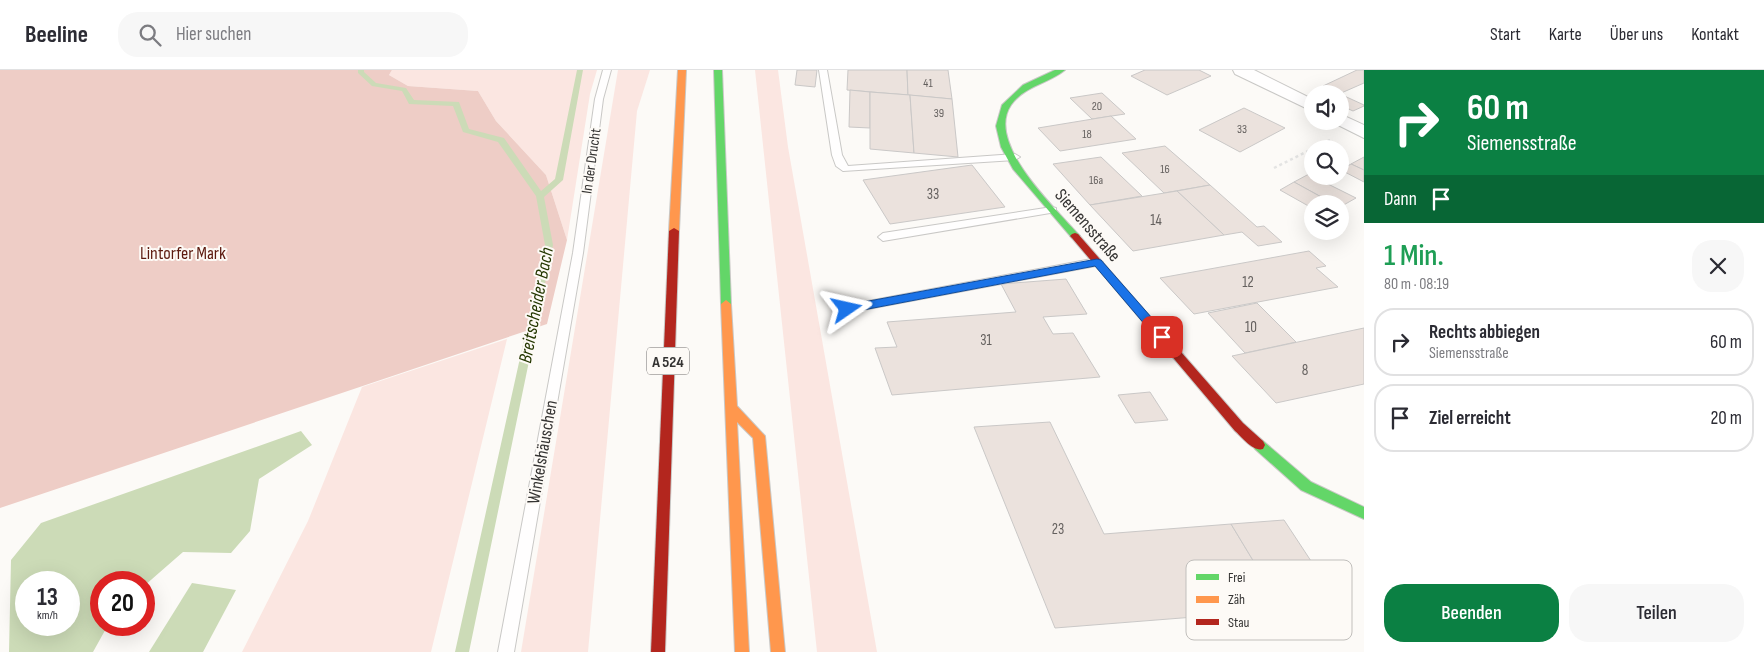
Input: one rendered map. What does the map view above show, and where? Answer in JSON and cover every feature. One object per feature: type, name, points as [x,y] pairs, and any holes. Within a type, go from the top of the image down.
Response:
[{"type":"main road","name":"A 524","points":[[658,652],[669,332],[682,70]]},
{"type":"main road","points":[[718,70],[730,407],[742,652]]},
{"type":"main road","name":"Siemensstraße","points":[[1055,71],[1040,76],[1012,94],[1000,115],[1001,140],[1023,176],[1239,427],[1306,486],[1364,513]]},
{"type":"main road","points":[[730,407],[759,436],[778,652]]},
{"type":"street","points":[[1241,70],[1304,102]]},
{"type":"lane","name":"In der Drucht","points":[[578,253],[599,99],[607,70]]},
{"type":"lane","points":[[823,70],[837,155],[841,166],[846,169],[1013,158]]},
{"type":"lane","points":[[884,237],[1052,210]]},
{"type":"lane","name":"Winkelshäuschen","points":[[506,652],[578,253]]},
{"type":"lane","points":[[847,309],[1097,262]]},
{"type":"path","points":[[1274,168],[1353,126]]},
{"type":"shaded area","points":[[392,70],[597,70],[590,94],[567,240],[546,175],[496,121],[478,91],[408,86],[389,75]]},
{"type":"shaded area","points":[[618,70],[650,70],[637,111],[588,652],[521,652]]},
{"type":"shaded area","points":[[755,70],[778,70],[788,147],[877,652],[817,652]]},
{"type":"shaded area","points":[[507,339],[431,652],[242,652],[308,521],[362,387]]},
{"type":"shaded area","points":[[301,431],[312,445],[259,479],[250,531],[231,553],[183,552],[155,576],[155,571],[90,571],[90,636],[102,636],[93,652],[9,652],[11,560],[41,523]]},
{"type":"shaded area","points":[[192,583],[236,590],[203,652],[149,652]]},
{"type":"green space","name":"Lintorfer Mark","points":[[0,70],[392,70],[389,75],[408,86],[478,91],[496,121],[546,175],[567,240],[547,324],[0,508]]},
{"type":"building","points":[[797,70],[817,70],[815,87],[795,85]]},
{"type":"building","points":[[848,70],[907,70],[908,95],[847,90]]},
{"type":"building","points":[[907,70],[948,70],[952,99],[908,95]]},
{"type":"building","points":[[1145,70],[1199,70],[1211,76],[1167,95],[1131,76]]},
{"type":"building","points":[[1357,70],[1364,70],[1364,83],[1349,90],[1349,85],[1325,85]]},
{"type":"building","points":[[850,90],[870,92],[870,128],[849,127]]},
{"type":"building","points":[[870,92],[910,95],[914,153],[870,149]]},
{"type":"building","points":[[1102,93],[1125,114],[1092,119],[1070,98]]},
{"type":"building","points":[[910,95],[952,99],[958,157],[914,153]]},
{"type":"building","points":[[1349,98],[1364,105],[1353,111],[1349,109]]},
{"type":"building","points":[[1244,108],[1285,128],[1240,152],[1199,130]]},
{"type":"building","points":[[1111,116],[1136,139],[1060,151],[1038,128]]},
{"type":"building","points":[[1165,146],[1210,185],[1164,193],[1122,153]]},
{"type":"building","points":[[1101,157],[1142,196],[1090,205],[1053,164]]},
{"type":"building","points":[[1364,157],[1364,170],[1351,164]]},
{"type":"building","points":[[1351,164],[1364,170],[1364,182],[1349,174],[1349,165]]},
{"type":"building","points":[[972,165],[1005,207],[890,224],[863,180]]},
{"type":"building","points":[[1304,177],[1304,185],[1330,185],[1356,198],[1349,202],[1349,195],[1318,195],[1294,182]]},
{"type":"building","points":[[1294,182],[1318,195],[1304,195],[1304,204],[1280,190]]},
{"type":"building","points":[[1210,185],[1257,227],[1264,226],[1282,242],[1258,246],[1242,232],[1224,235],[1177,191]]},
{"type":"building","points":[[1177,191],[1224,235],[1133,251],[1090,205]]},
{"type":"building","points":[[1309,251],[1326,266],[1316,268],[1338,287],[1194,314],[1160,278]]},
{"type":"building","points":[[1066,279],[1087,314],[1043,317],[1053,334],[1073,333],[1100,377],[892,395],[875,348],[897,347],[887,322],[1016,312],[1001,284]]},
{"type":"building","points":[[1257,303],[1296,342],[1245,353],[1208,313]]},
{"type":"building","points":[[1364,328],[1364,384],[1276,403],[1232,356]]},
{"type":"building","points":[[1150,392],[1168,420],[1135,423],[1118,395]]},
{"type":"building","points":[[1050,422],[1104,534],[1231,524],[1253,560],[1186,560],[1186,618],[1055,628],[974,427]]},
{"type":"building","points":[[1284,520],[1310,560],[1253,560],[1231,524]]},
{"type":"waterway","name":"Breitscheider Bach","points":[[361,70],[360,72],[374,85],[404,89],[412,102],[456,104],[466,130],[501,140],[540,196]]},
{"type":"waterway","points":[[540,196],[559,180],[580,70]]},
{"type":"waterway","name":"Breitscheider Bach","points":[[462,652],[549,245],[540,196]]},
{"type":"traffic: fast","points":[[718,70],[726,304]]},
{"type":"traffic: fast","points":[[1061,70],[1025,87],[1006,105],[1000,126],[1005,147],[1018,169],[1035,192],[1075,236]]},
{"type":"traffic: fast","points":[[1259,445],[1306,486],[1364,513]]},
{"type":"traffic: slow","points":[[674,231],[682,70]]},
{"type":"traffic: slow","points":[[726,304],[742,652]]},
{"type":"traffic: slow","points":[[730,407],[759,436],[778,652]]},
{"type":"traffic: jam","points":[[658,652],[674,231]]},
{"type":"traffic: jam","points":[[1075,236],[1239,427],[1259,445]]},
{"type":"route","points":[[847,309],[1097,262],[1162,337]]}]
